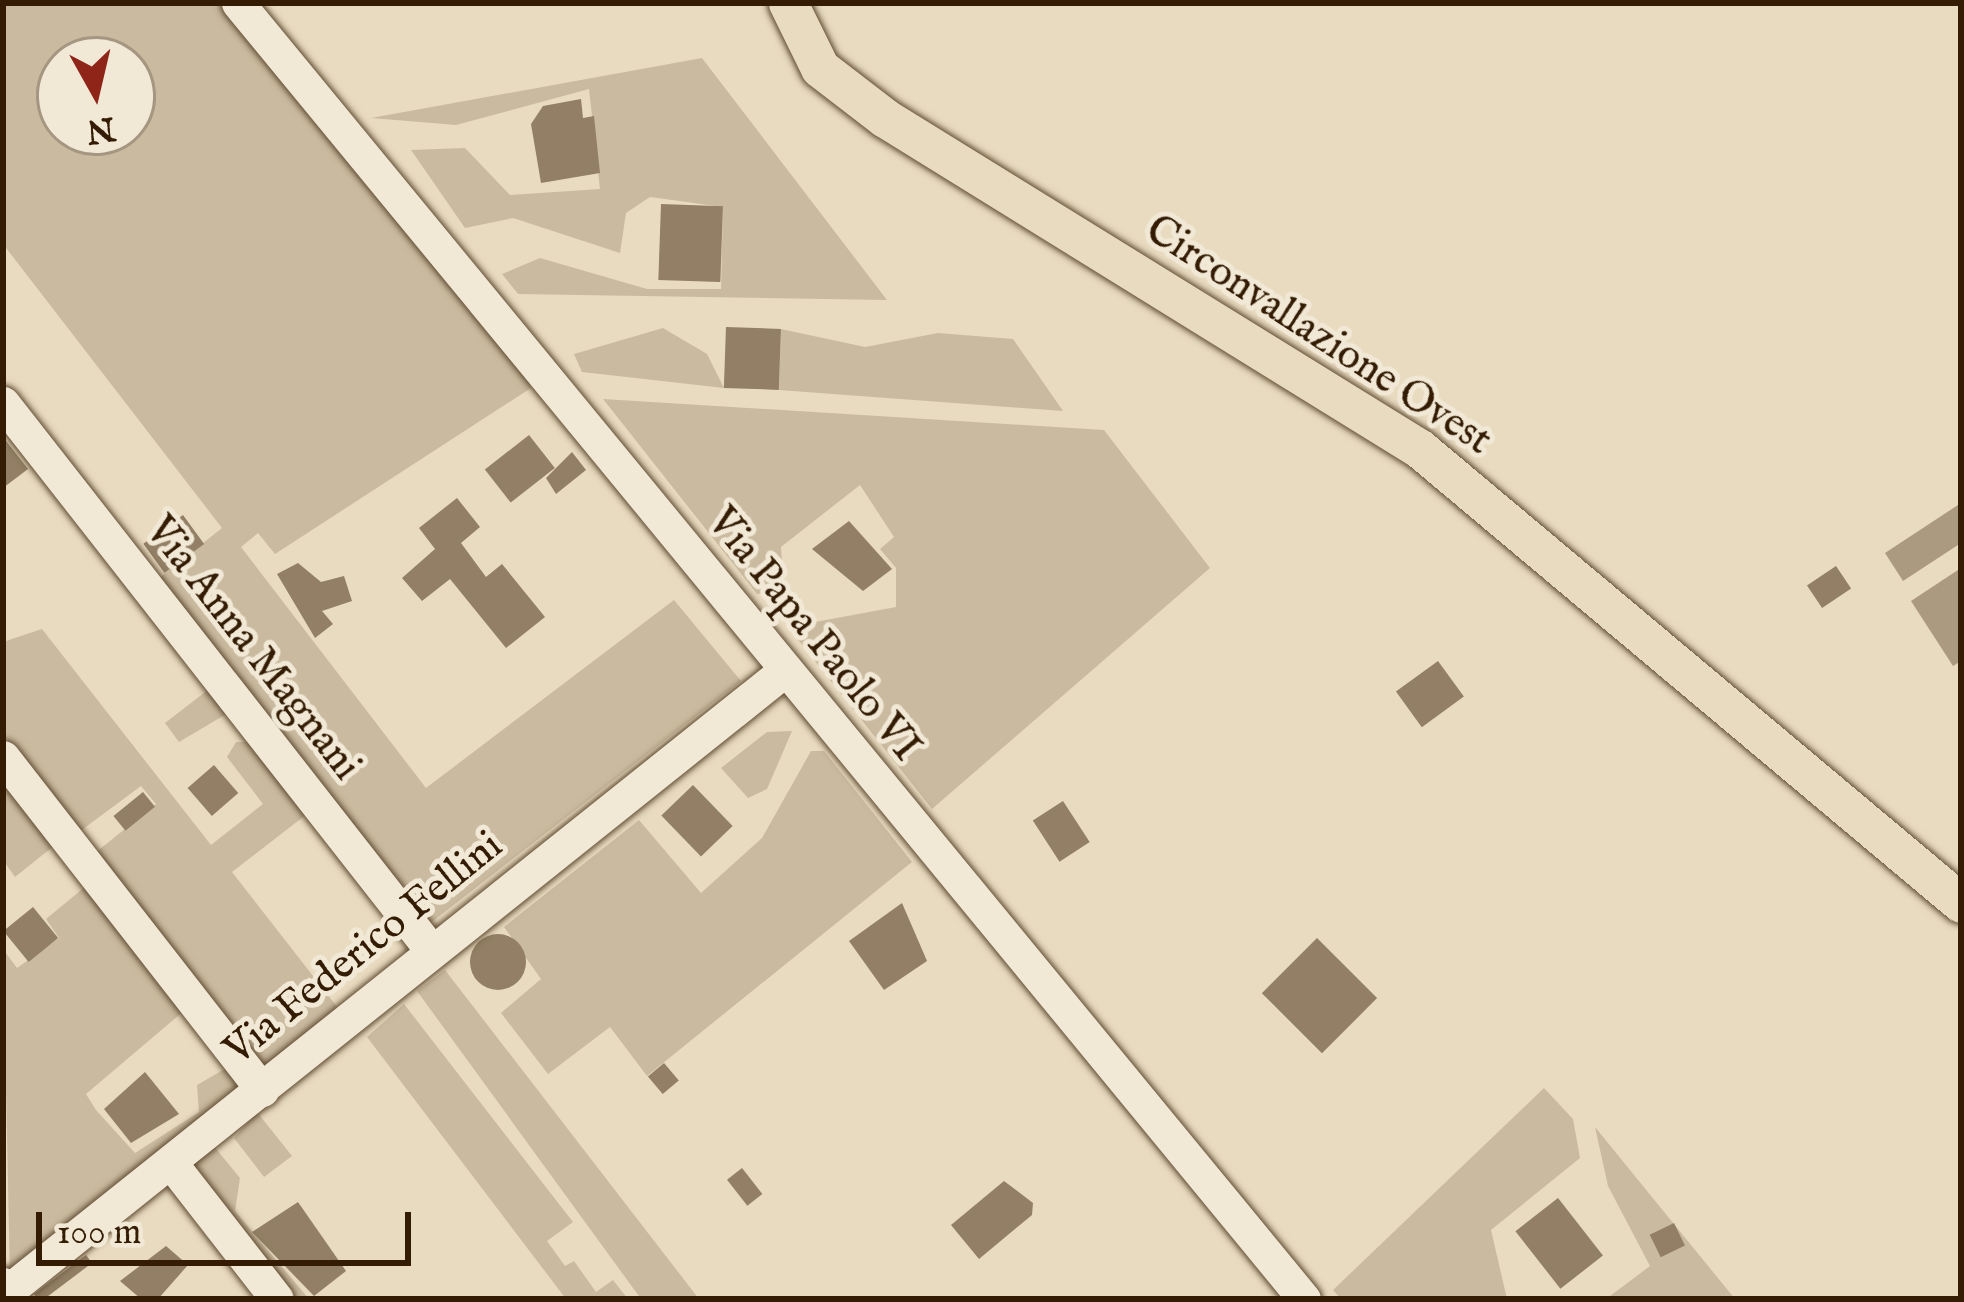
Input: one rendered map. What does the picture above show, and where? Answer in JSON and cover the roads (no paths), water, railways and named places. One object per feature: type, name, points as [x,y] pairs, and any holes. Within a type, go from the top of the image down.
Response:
[{"type":"main road","name":"Circonvallazione Ovest","points":[[788,3],[820,68],[885,118],[1420,449],[1961,903]]},
{"type":"street","name":"Via Papa Paolo VI","points":[[249,10],[784,671],[1304,1299]]},
{"type":"street","name":"Via Anna Magnani","points":[[3,403],[431,950]]},
{"type":"street","name":"Via Federico Fellini","points":[[3,1284],[9,1290],[171,1163],[784,671]]},
{"type":"street","points":[[3,757],[262,1090]]},
{"type":"street","points":[[171,1163],[277,1299]]}]
